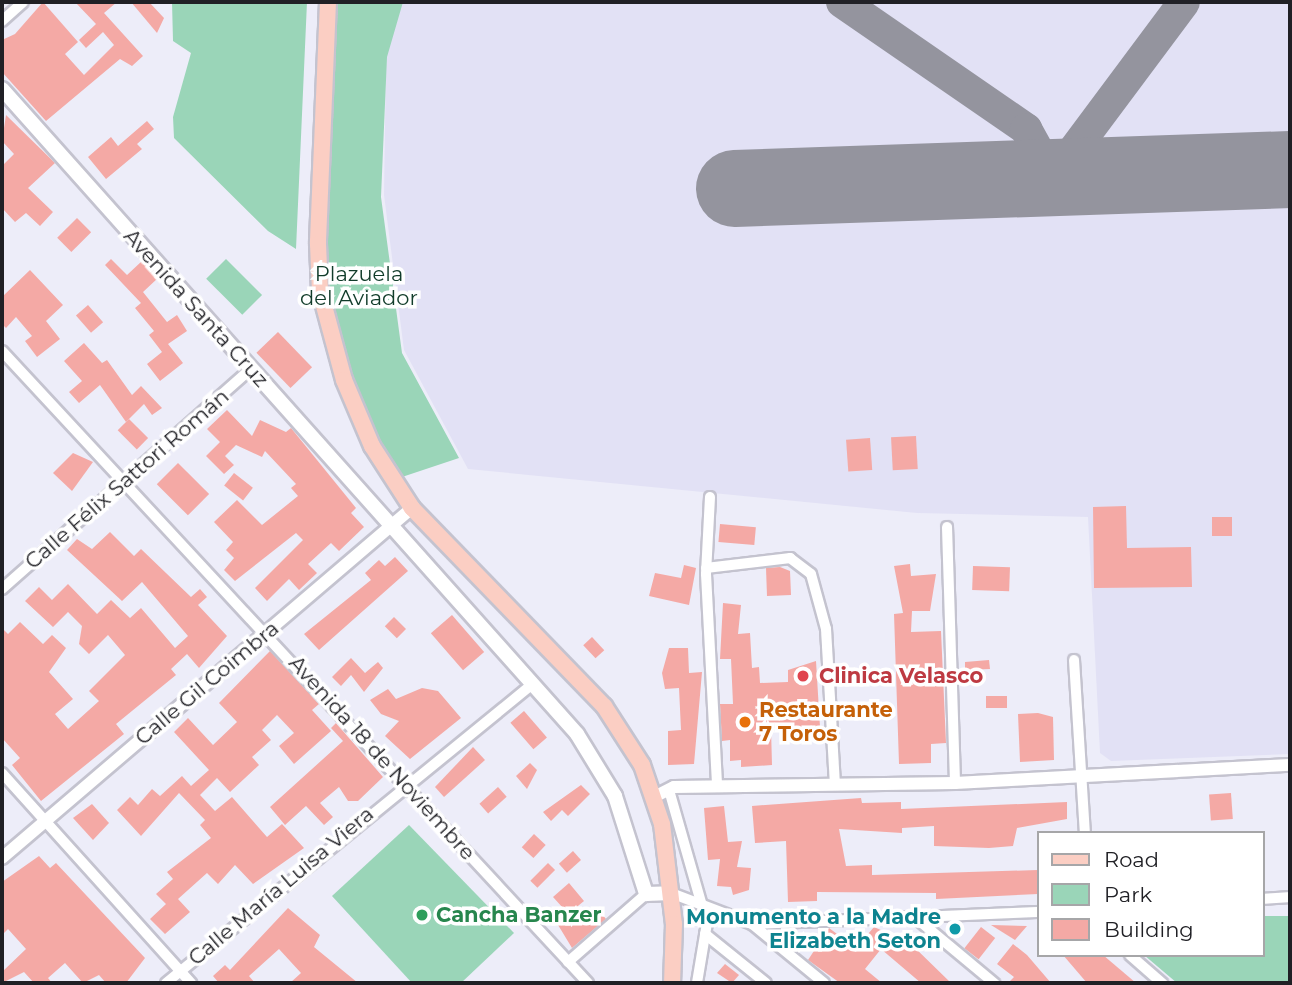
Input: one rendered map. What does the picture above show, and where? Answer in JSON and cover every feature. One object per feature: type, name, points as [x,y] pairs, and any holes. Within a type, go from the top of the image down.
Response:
[{"type":"main road","points":[[328,2],[317,180],[320,291],[344,380],[372,446],[412,508],[604,706],[654,797],[671,893],[672,983]]},
{"type":"main road","name":"Avenida Santa Cruz","points":[[2,89],[603,772],[646,894]]},
{"type":"main road","points":[[646,894],[671,893]]},
{"type":"street","points":[[2,21],[23,2]]},
{"type":"street","name":"Avenida 18 de Noviembre","points":[[2,351],[124,483],[268,632],[588,983]]},
{"type":"street","name":"Calle Félix Sattori Román","points":[[2,589],[251,369]]},
{"type":"street","points":[[710,498],[706,568],[717,786]]},
{"type":"street","name":"Calle Gil Coimbra","points":[[2,858],[412,508]]},
{"type":"street","points":[[947,527],[955,783]]},
{"type":"street","points":[[706,568],[790,558],[811,574],[826,629],[835,784]]},
{"type":"street","points":[[1074,660],[1085,831]]},
{"type":"street","name":"Calle María Luisa Viera","points":[[166,983],[405,783],[530,686]]},
{"type":"street","points":[[654,797],[669,789],[717,786],[955,783],[1290,765]]},
{"type":"street","points":[[2,773],[191,983]]},
{"type":"street","points":[[669,789],[704,906],[705,934],[696,983]]},
{"type":"street","points":[[671,893],[752,924],[824,983]]},
{"type":"street","points":[[568,962],[646,894]]},
{"type":"street","points":[[1264,899],[1290,897]]},
{"type":"street","points":[[752,924],[1036,912]]},
{"type":"street","points":[[916,918],[994,983]]},
{"type":"street","points":[[705,934],[766,983]]},
{"type":"street","points":[[1132,957],[1162,983]]},
{"type":"shaded area","points":[[402,2],[1290,2],[1290,754],[1111,761],[1100,753],[1088,517],[917,513],[468,469],[404,350],[384,195],[386,57]]},
{"type":"green space","points":[[172,2],[307,2],[296,249],[268,231],[174,138],[173,117],[191,53],[173,41]]},
{"type":"green space","name":"Plazuela del Aviador","points":[[337,2],[403,2],[387,57],[381,197],[402,353],[459,458],[402,477],[377,444],[348,376],[326,287],[323,214]]},
{"type":"green space","points":[[226,259],[262,295],[242,315],[206,279]]},
{"type":"green space","name":"Cancha Banzer","points":[[409,825],[514,933],[461,983],[412,983],[332,896]]},
{"type":"green space","points":[[1264,916],[1290,916],[1290,983],[1177,983],[1146,957],[1264,957]]},
{"type":"building","points":[[43,2],[78,42],[65,54],[84,75],[114,45],[103,32],[86,48],[79,40],[96,24],[75,2],[117,2],[104,13],[143,56],[132,66],[120,59],[46,121],[2,72],[2,40],[15,34]]},
{"type":"building","points":[[131,2],[149,2],[164,18],[157,33]]},
{"type":"building","points":[[6,115],[55,163],[28,188],[53,212],[40,226],[26,213],[15,222],[2,208],[2,166],[14,154],[2,141]]},
{"type":"building","points":[[147,121],[154,129],[137,144],[142,149],[106,179],[88,157],[111,137],[118,146]]},
{"type":"building","points":[[77,218],[91,232],[71,252],[57,238]]},
{"type":"building","points":[[111,259],[127,275],[142,261],[158,278],[143,292],[167,322],[177,315],[187,331],[168,344],[183,363],[160,381],[147,364],[162,352],[149,335],[154,331],[135,308],[141,303],[105,265]]},
{"type":"building","points":[[30,270],[63,305],[46,321],[60,339],[37,357],[25,341],[32,336],[16,317],[6,328],[2,324],[2,297]]},
{"type":"building","points":[[88,305],[103,322],[91,333],[76,315]]},
{"type":"building","points":[[278,332],[312,367],[290,388],[256,353]]},
{"type":"building","points":[[84,343],[102,363],[107,360],[132,395],[141,386],[162,408],[152,415],[144,404],[126,422],[100,385],[79,403],[69,392],[82,381],[64,361]]},
{"type":"building","points":[[227,410],[252,436],[260,420],[286,432],[291,428],[356,508],[351,513],[364,527],[339,551],[331,543],[308,564],[317,573],[299,590],[289,579],[267,601],[255,588],[303,540],[296,533],[235,581],[224,570],[234,558],[226,550],[233,542],[214,522],[237,500],[262,525],[298,496],[291,488],[296,484],[265,451],[262,457],[236,445],[225,456],[234,465],[224,474],[206,456],[220,442],[207,429]]},
{"type":"building","points":[[129,419],[148,438],[137,449],[118,430]]},
{"type":"building","points":[[916,436],[918,469],[893,470],[891,437]]},
{"type":"building","points":[[870,438],[872,470],[848,472],[846,440]]},
{"type":"building","points":[[73,453],[93,462],[72,491],[53,473]]},
{"type":"building","points":[[178,463],[209,494],[188,515],[157,484]]},
{"type":"building","points":[[234,473],[253,488],[243,500],[224,486]]},
{"type":"building","points":[[1126,506],[1127,548],[1191,547],[1192,587],[1094,588],[1093,507]]},
{"type":"building","points":[[1212,517],[1232,517],[1232,536],[1212,536]]},
{"type":"building","points":[[720,524],[756,527],[754,545],[718,542]]},
{"type":"building","points":[[110,532],[134,556],[141,549],[191,597],[200,589],[207,597],[198,605],[227,636],[199,668],[187,654],[171,669],[176,675],[116,724],[124,734],[41,801],[12,765],[20,758],[2,738],[2,628],[8,634],[20,622],[43,644],[52,635],[66,648],[49,672],[73,699],[55,714],[68,729],[99,701],[89,691],[125,655],[108,635],[89,654],[79,644],[82,626],[68,612],[53,627],[25,601],[39,587],[52,600],[68,584],[97,614],[111,600],[130,618],[141,608],[175,648],[188,636],[142,582],[122,601],[67,550],[77,539],[92,549]]},
{"type":"building","points":[[395,557],[408,571],[319,650],[304,634],[371,580],[365,573],[379,560],[385,566]]},
{"type":"building","points":[[910,564],[911,576],[936,574],[930,611],[912,611],[911,632],[941,631],[946,743],[931,744],[931,763],[899,764],[894,614],[903,613],[894,566]]},
{"type":"building","points":[[684,565],[696,568],[689,605],[649,596],[655,573],[681,578]]},
{"type":"building","points":[[973,566],[1010,567],[1009,591],[972,590]]},
{"type":"building","points":[[780,567],[790,571],[791,595],[767,596],[766,568]]},
{"type":"building","points":[[723,603],[741,605],[738,634],[750,633],[752,668],[759,667],[760,683],[788,682],[788,670],[816,661],[820,727],[771,728],[772,765],[741,767],[741,760],[730,761],[730,740],[722,741],[720,704],[733,704],[731,659],[720,659]]},
{"type":"building","points":[[452,615],[484,652],[463,670],[431,633]]},
{"type":"building","points":[[394,617],[406,629],[397,638],[385,626]]},
{"type":"building","points":[[592,637],[604,650],[595,658],[583,645]]},
{"type":"building","points":[[669,648],[688,648],[689,673],[702,672],[694,764],[668,765],[668,731],[681,730],[679,688],[665,689],[662,673]]},
{"type":"building","points":[[270,651],[319,704],[312,710],[331,731],[294,764],[279,746],[294,733],[277,715],[262,730],[271,740],[252,757],[259,765],[230,792],[217,778],[200,795],[215,811],[232,797],[267,837],[282,824],[304,848],[253,884],[235,865],[218,884],[207,873],[178,899],[190,912],[165,934],[150,919],[166,904],[156,894],[173,879],[167,872],[211,838],[200,825],[205,820],[179,793],[141,836],[117,810],[130,797],[138,805],[152,789],[160,796],[182,776],[191,786],[209,770],[174,732],[188,718],[213,745],[237,722],[219,703]]},
{"type":"building","points":[[351,658],[365,673],[378,662],[383,668],[364,692],[351,675],[341,686],[332,677]]},
{"type":"building","points":[[989,660],[990,669],[965,670],[965,662]]},
{"type":"building","points":[[422,688],[438,691],[461,718],[410,759],[385,736],[399,721],[381,714],[370,700],[388,689],[396,699]]},
{"type":"building","points":[[986,696],[1007,696],[1007,708],[986,708]]},
{"type":"building","points":[[524,711],[547,737],[533,749],[510,723]]},
{"type":"building","points":[[1038,713],[1053,717],[1054,760],[1020,762],[1018,714]]},
{"type":"building","points":[[336,723],[383,777],[358,801],[348,801],[339,787],[320,803],[333,817],[324,825],[306,806],[285,825],[270,807],[343,741],[331,728]]},
{"type":"building","points":[[473,747],[485,760],[444,797],[435,787]]},
{"type":"building","points":[[530,763],[537,770],[527,789],[516,776]]},
{"type":"building","points":[[581,785],[590,794],[568,816],[562,810],[551,821],[543,812]]},
{"type":"building","points":[[498,787],[507,797],[488,813],[479,804]]},
{"type":"building","points":[[1231,793],[1233,819],[1211,820],[1209,795]]},
{"type":"building","points":[[861,798],[862,803],[901,802],[901,809],[1067,802],[1067,819],[1017,828],[1013,846],[989,848],[934,846],[934,826],[902,828],[902,833],[839,829],[846,866],[872,865],[872,875],[1036,870],[1036,894],[936,899],[936,893],[817,892],[817,901],[788,902],[786,841],[755,843],[752,806]]},
{"type":"building","points":[[92,804],[109,823],[93,840],[73,818]]},
{"type":"building","points":[[724,806],[728,842],[742,841],[737,867],[751,868],[749,890],[733,895],[731,887],[717,886],[720,859],[708,860],[704,808]]},
{"type":"building","points":[[534,834],[546,845],[533,858],[522,847]]},
{"type":"building","points":[[573,851],[581,860],[567,873],[559,864]]},
{"type":"building","points":[[39,856],[50,868],[56,863],[145,958],[126,983],[106,983],[99,975],[83,983],[65,963],[48,978],[52,983],[34,983],[24,972],[2,983],[2,972],[26,949],[8,929],[2,935],[2,882]]},
{"type":"building","points":[[548,863],[555,870],[537,888],[530,881]]},
{"type":"building","points":[[569,883],[584,901],[573,910],[585,925],[601,913],[606,919],[572,948],[552,915],[563,908],[553,897]]},
{"type":"building","points":[[288,908],[320,935],[314,947],[358,983],[290,983],[301,973],[279,949],[249,976],[255,983],[219,983],[213,976],[225,965],[230,970]]},
{"type":"building","points":[[991,925],[1027,926],[1015,940]]},
{"type":"building","points":[[874,927],[910,943],[951,983],[921,983],[881,949],[865,969],[882,983],[840,983],[808,960],[829,928],[856,948]]},
{"type":"building","points":[[981,927],[995,938],[979,959],[964,948]]},
{"type":"building","points":[[1013,944],[1027,955],[1051,983],[1008,983],[1014,977],[997,964]]},
{"type":"building","points":[[1065,957],[1105,957],[1136,983],[1087,983]]},
{"type":"building","points":[[725,964],[739,975],[732,983],[717,973]]},
{"type":"taxiway","points":[[842,2],[1026,129],[1053,178],[1184,2]]},
{"type":"runway","points":[[734,188],[1290,169]]},
{"type":"place","name":"Clinica Velasco","points":[[803,676]]},
{"type":"place","name":"Restaurante 7 Toros","points":[[745,722]]},
{"type":"place","name":"Cancha Banzer","points":[[422,915]]},
{"type":"place","name":"Monumento a la Madre Elizabeth Seton","points":[[955,929]]}]
